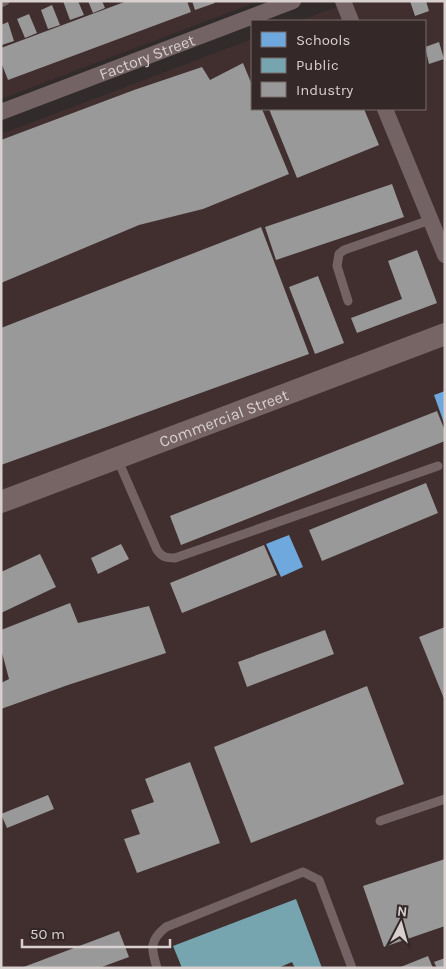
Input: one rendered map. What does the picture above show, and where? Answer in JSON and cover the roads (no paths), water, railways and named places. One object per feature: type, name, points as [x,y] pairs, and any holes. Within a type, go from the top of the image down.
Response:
[{"type":"main road","name":"Commercial Street","points":[[1,502],[445,334]]},
{"type":"street","name":"Factory Street","points":[[1,112],[293,1]]},
{"type":"street","points":[[342,1],[350,20]]},
{"type":"street","points":[[386,110],[445,255]]},
{"type":"lane","points":[[348,301],[337,266],[339,254],[344,250],[430,220]]},
{"type":"lane","points":[[117,458],[157,550],[160,555],[166,558],[175,558],[438,466]]},
{"type":"lane","points":[[380,821],[445,800]]},
{"type":"lane","points":[[157,968],[152,949],[157,935],[166,926],[303,872],[319,880],[352,968]]}]
